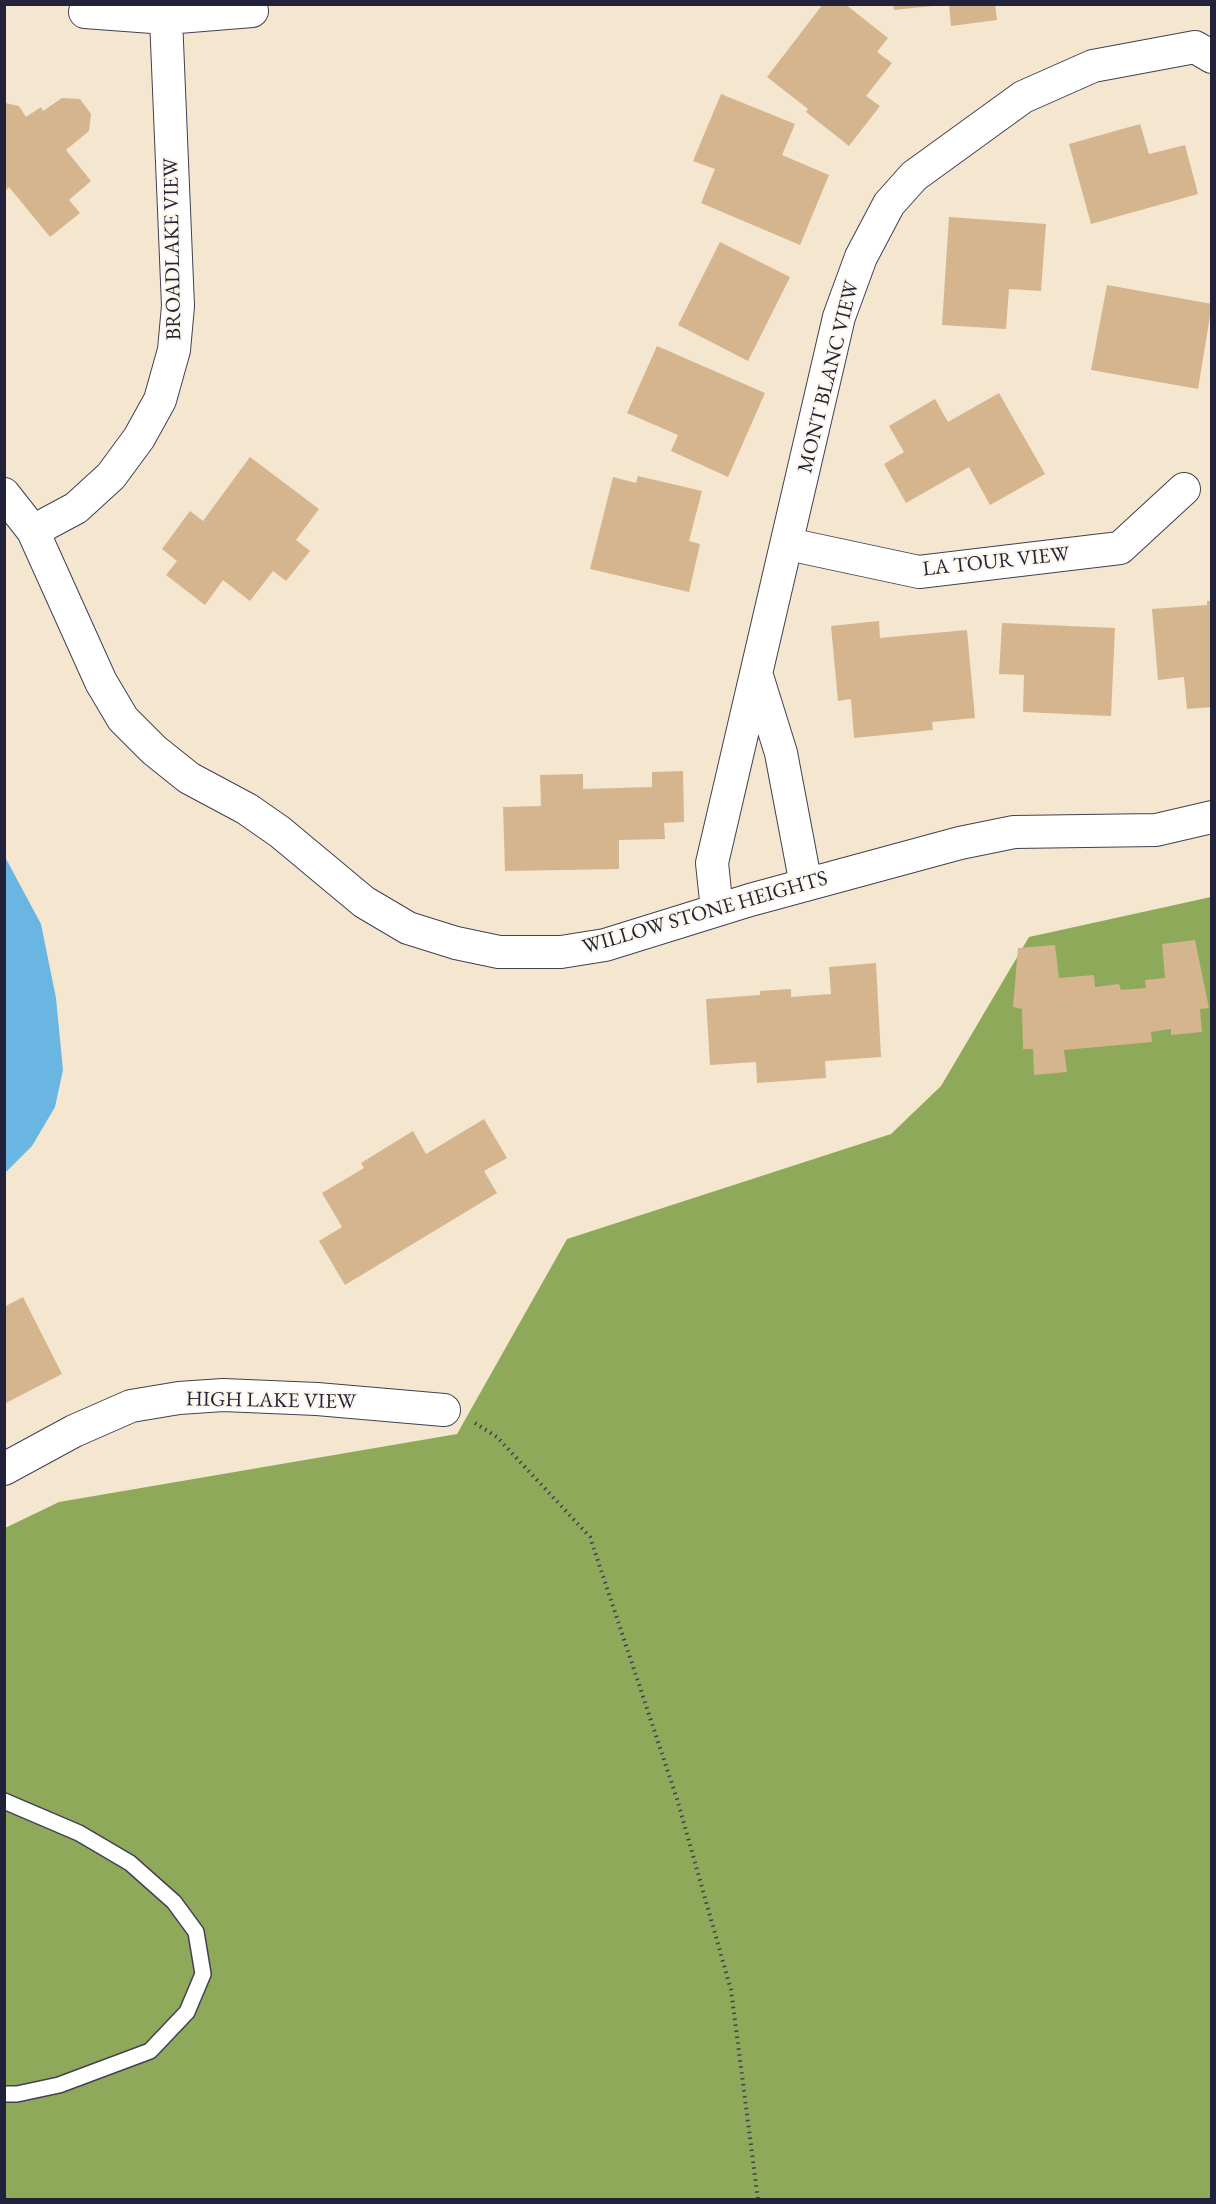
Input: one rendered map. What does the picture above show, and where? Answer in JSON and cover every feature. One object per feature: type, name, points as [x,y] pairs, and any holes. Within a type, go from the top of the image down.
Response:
[{"type":"street","points":[[85,12],[166,18],[252,11]]},
{"type":"street","name":"BROADLAKE VIEW","points":[[33,531],[76,508],[111,476],[139,438],[160,400],[174,350],[178,306],[166,18]]},
{"type":"street","name":"MONT BLANC VIEW","points":[[717,910],[712,863],[839,317],[861,257],[889,204],[914,176],[1023,97],[1093,66],[1195,47],[1212,57]]},
{"type":"street","name":"LA TOUR VIEW","points":[[788,544],[919,572],[1120,548],[1184,489]]},
{"type":"street","name":"WILLOW STONE HEIGHTS","points":[[4,494],[33,531],[101,682],[123,719],[154,750],[189,778],[247,809],[280,832],[364,902],[408,928],[456,943],[499,951],[561,952],[605,945],[717,910],[960,843],[1014,832],[1156,830],[1212,816]]},
{"type":"street","points":[[756,673],[781,753],[806,885]]},
{"type":"street","name":"HIGH LAKE VIEW","points":[[4,1468],[74,1431],[131,1406],[179,1398],[224,1395],[293,1398],[407,1405],[444,1410]]},
{"type":"lane","points":[[4,1801],[79,1833],[130,1863],[174,1902],[196,1932],[202,1974],[187,2012],[150,2050],[59,2085],[17,2094],[4,2094]]},
{"type":"path","points":[[444,1410],[478,1425],[497,1437],[590,1537],[677,1799],[731,1990],[758,2199]]},
{"type":"green space","points":[[1211,897],[1211,2199],[5,2200],[5,1528],[59,1502],[457,1434],[567,1239],[891,1134],[941,1086],[1029,937]]},
{"type":"water","points":[[4,855],[41,924],[56,998],[63,1070],[55,1107],[32,1146],[5,1173]]},
{"type":"building","points":[[823,4],[845,4],[888,38],[877,52],[892,63],[866,96],[880,106],[849,146],[806,112],[808,109],[767,77]]},
{"type":"building","points":[[893,4],[932,4],[932,6],[894,10]]},
{"type":"building","points":[[949,4],[995,4],[997,20],[951,26]]},
{"type":"building","points":[[721,94],[795,124],[782,155],[829,175],[800,245],[701,203],[715,169],[693,161]]},
{"type":"building","points":[[62,98],[80,99],[91,114],[89,131],[66,150],[91,181],[69,200],[80,213],[50,237],[9,187],[5,191],[5,103],[19,106],[26,117],[41,107],[43,111]]},
{"type":"building","points":[[1140,124],[1149,154],[1185,145],[1198,194],[1091,224],[1069,144]]},
{"type":"building","points":[[949,217],[1046,224],[1041,291],[1009,289],[1006,329],[942,325]]},
{"type":"building","points":[[720,242],[790,277],[748,361],[678,325]]},
{"type":"building","points":[[1107,285],[1212,304],[1198,389],[1091,370]]},
{"type":"building","points":[[657,346],[765,393],[728,477],[671,451],[678,435],[627,413]]},
{"type":"building","points":[[999,393],[1045,474],[990,505],[969,467],[906,503],[884,464],[904,452],[889,426],[935,399],[948,422]]},
{"type":"building","points":[[250,457],[319,509],[296,540],[310,551],[286,581],[273,571],[250,601],[223,580],[205,605],[166,575],[177,561],[162,549],[190,511],[203,521]]},
{"type":"building","points":[[638,476],[702,491],[689,541],[700,544],[689,592],[590,569],[613,477],[636,483]]},
{"type":"building","points":[[1207,601],[1212,601],[1212,707],[1187,709],[1184,677],[1158,680],[1152,609],[1207,605]]},
{"type":"building","points":[[879,621],[880,638],[967,630],[975,718],[932,722],[933,730],[854,738],[851,699],[838,701],[831,626]]},
{"type":"building","points":[[1002,623],[1115,628],[1111,716],[1023,712],[1024,675],[999,674]]},
{"type":"building","points":[[683,771],[684,822],[664,823],[665,839],[619,840],[619,869],[505,871],[503,807],[541,806],[540,775],[583,774],[583,789],[652,787],[652,772]]},
{"type":"building","points":[[1195,940],[1209,1008],[1200,1009],[1202,1032],[1171,1035],[1171,1029],[1151,1032],[1152,1042],[1064,1050],[1067,1072],[1034,1075],[1033,1049],[1023,1049],[1022,1009],[1013,1007],[1018,948],[1055,945],[1059,978],[1094,975],[1095,987],[1119,984],[1121,990],[1146,988],[1145,980],[1165,978],[1162,944]]},
{"type":"building","points":[[876,963],[881,1057],[825,1061],[826,1078],[757,1083],[756,1062],[710,1065],[706,999],[760,995],[760,991],[791,989],[791,997],[831,994],[829,967]]},
{"type":"building","points":[[484,1119],[507,1158],[484,1171],[497,1193],[345,1285],[319,1241],[342,1227],[322,1193],[364,1168],[361,1163],[413,1131],[426,1154]]},
{"type":"building","points":[[23,1297],[62,1374],[4,1404],[4,1307]]}]
